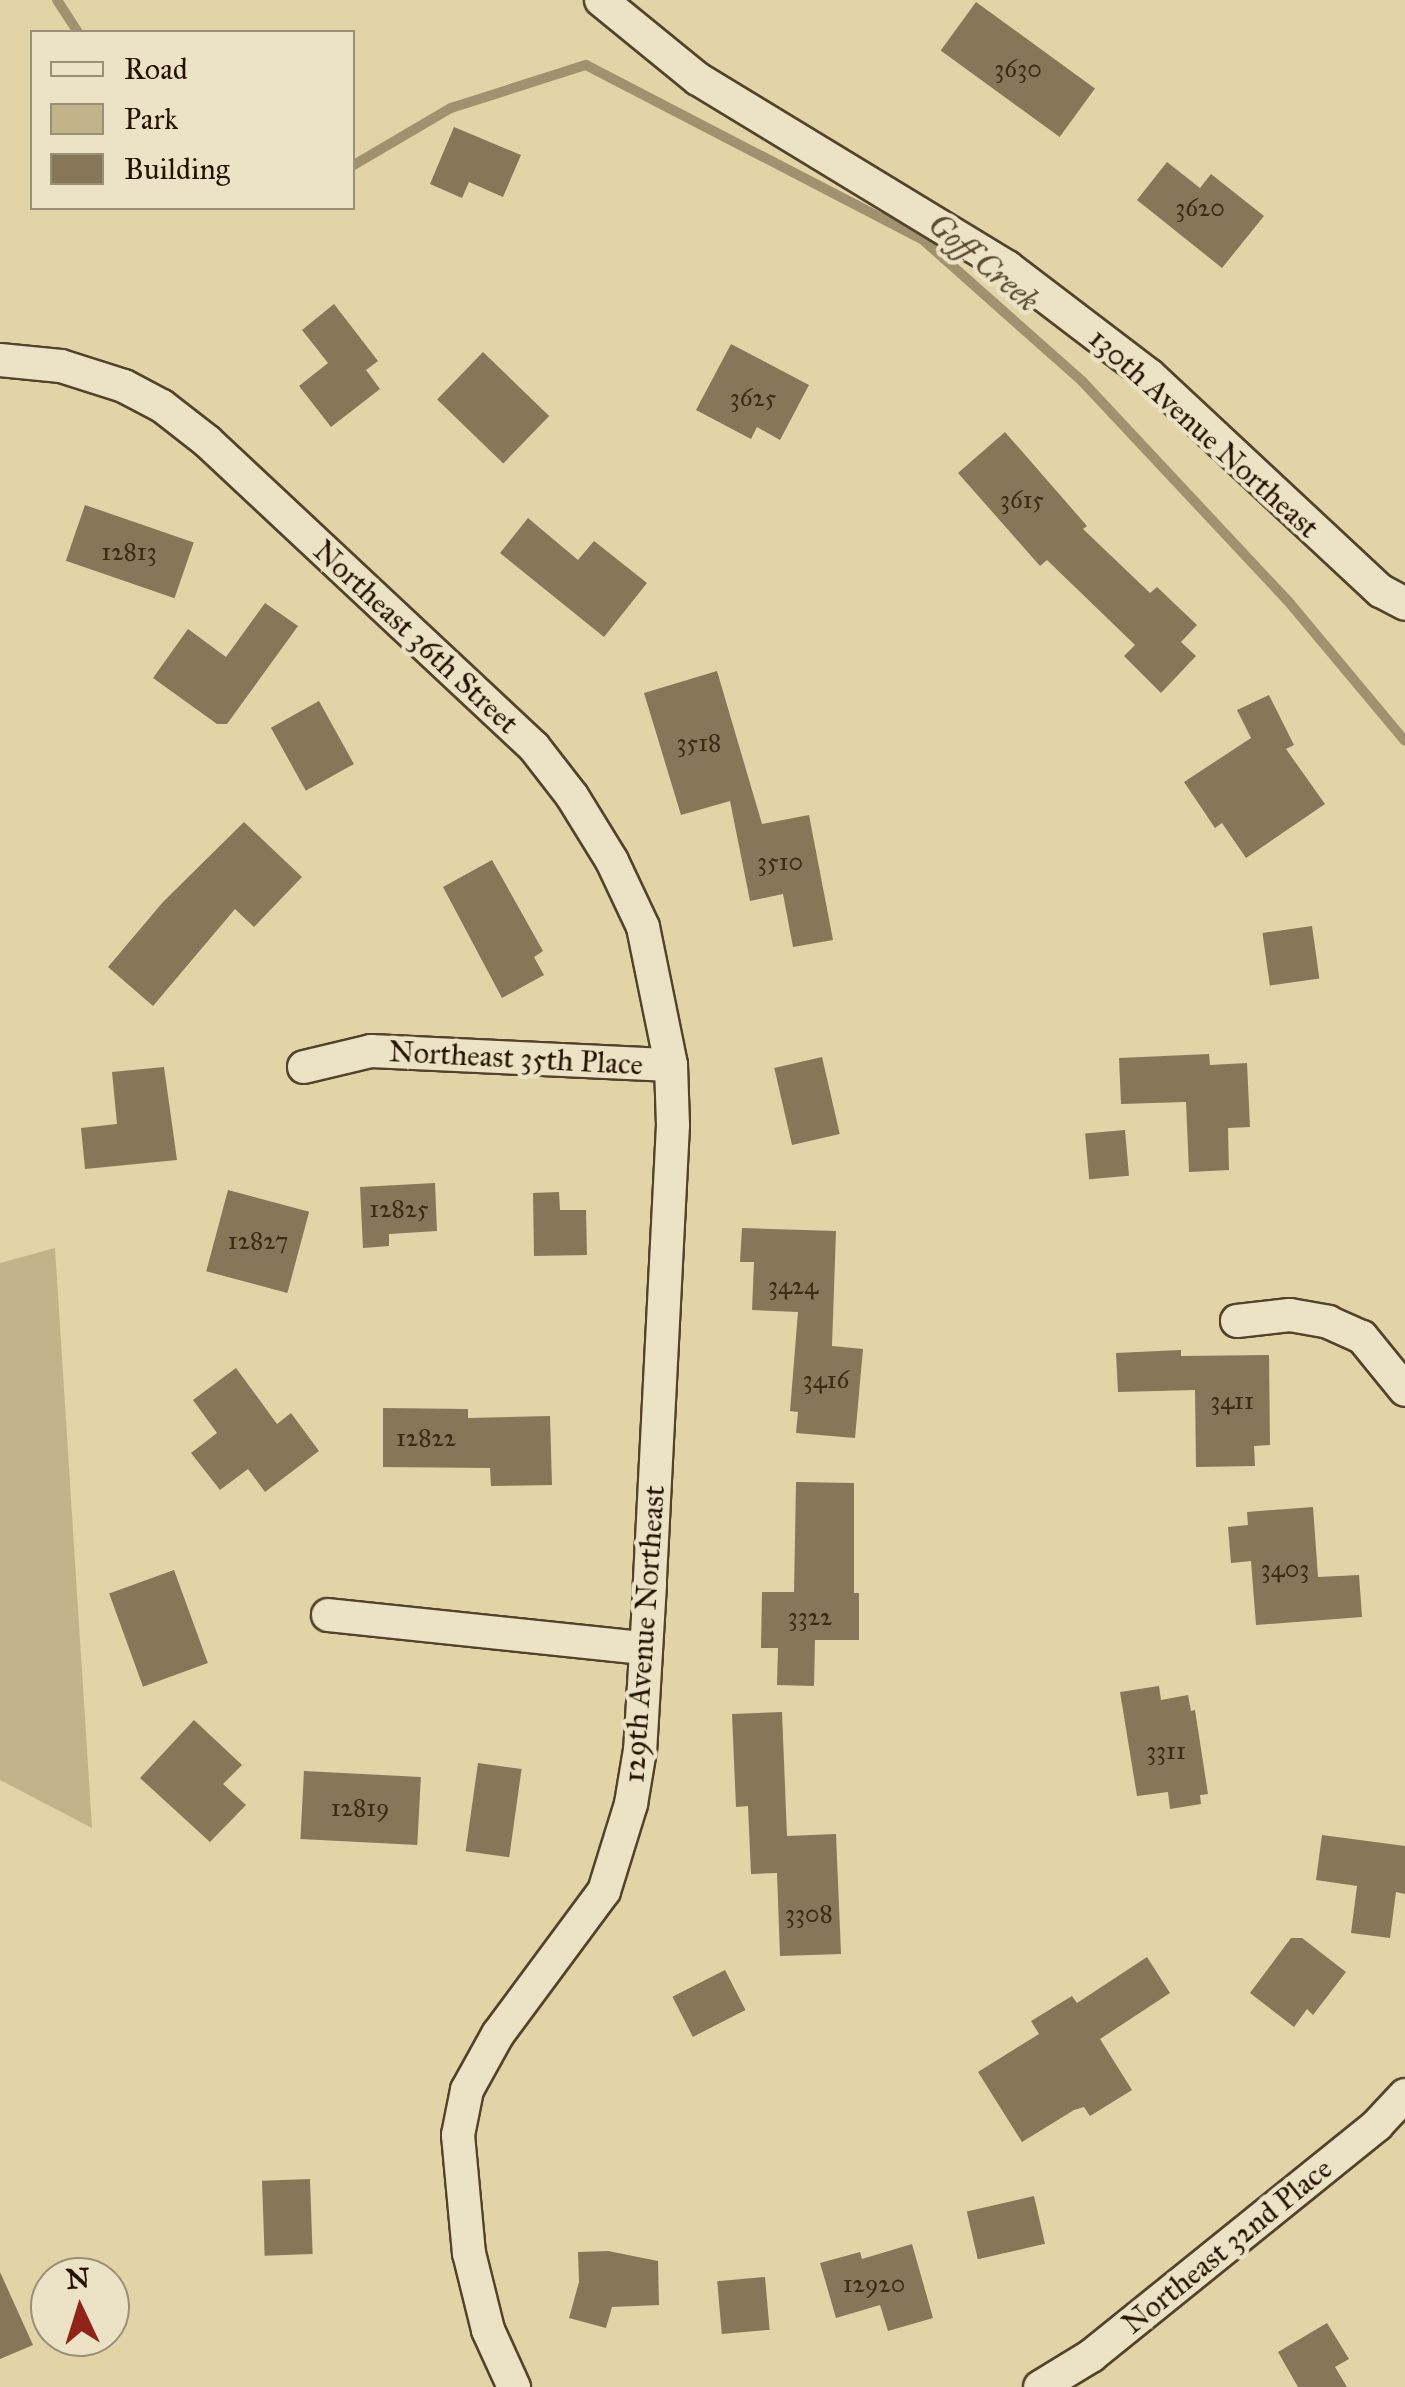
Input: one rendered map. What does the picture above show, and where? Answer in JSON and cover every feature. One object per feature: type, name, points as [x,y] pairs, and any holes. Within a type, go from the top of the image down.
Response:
[{"type":"street","name":"130th Avenue Northeast","points":[[601,0],[698,79],[1007,267],[1149,376],[1380,591],[1405,604]]},
{"type":"street","name":"Northeast 36th Street","points":[[0,360],[60,366],[124,386],[162,406],[208,442],[534,747],[572,796],[612,861],[643,926],[671,1065]]},
{"type":"street","name":"Northeast 35th Place","points":[[304,1067],[371,1051],[671,1065]]},
{"type":"street","name":"129th Avenue Northeast","points":[[514,2387],[488,2330],[469,2252],[458,2135],[467,2090],[498,2034],[604,1891],[632,1804],[640,1750],[673,1125],[671,1065]]},
{"type":"street","points":[[1237,1321],[1290,1315],[1328,1322],[1362,1336],[1405,1390]]},
{"type":"street","points":[[328,1615],[644,1648]]},
{"type":"street","name":"Northeast 32nd Place","points":[[1040,2387],[1091,2356],[1377,2125],[1405,2095]]},
{"type":"green space","points":[[55,1248],[92,1828],[0,1780],[0,1263]]},
{"type":"building","points":[[976,2],[1095,88],[1060,137],[941,51]]},
{"type":"building","points":[[454,127],[521,155],[503,197],[469,182],[462,198],[430,184]]},
{"type":"building","points":[[1167,162],[1200,188],[1211,174],[1264,216],[1222,268],[1137,200]]},
{"type":"building","points":[[334,304],[378,361],[366,370],[380,389],[331,427],[299,386],[328,363],[302,330]]},
{"type":"building","points":[[731,344],[809,385],[780,440],[757,427],[751,439],[696,410]]},
{"type":"building","points":[[483,352],[549,416],[503,463],[437,399]]},
{"type":"building","points":[[1005,432],[1087,526],[1083,529],[1150,593],[1157,587],[1197,625],[1181,642],[1196,656],[1161,693],[1124,656],[1135,645],[1047,560],[1040,566],[958,473]]},
{"type":"building","points":[[85,505],[194,542],[175,598],[66,561]]},
{"type":"building","points":[[528,518],[578,560],[594,541],[647,583],[604,637],[500,553]]},
{"type":"building","points":[[265,603],[298,626],[227,724],[217,724],[153,678],[188,629],[226,657]]},
{"type":"building","points":[[717,671],[762,824],[809,815],[833,940],[793,947],[783,894],[750,901],[730,801],[681,815],[644,693]]},
{"type":"building","points":[[1269,695],[1294,745],[1286,749],[1325,804],[1246,858],[1222,823],[1215,828],[1184,782],[1251,738],[1237,710]]},
{"type":"building","points":[[319,701],[354,764],[306,791],[271,728]]},
{"type":"building","points":[[244,822],[302,877],[254,927],[235,909],[153,1006],[108,967],[163,902]]},
{"type":"building","points":[[492,860],[543,951],[534,957],[544,975],[502,998],[443,887]]},
{"type":"building","points":[[1312,926],[1319,978],[1270,985],[1262,933]]},
{"type":"building","points":[[1209,1054],[1210,1065],[1247,1063],[1250,1127],[1228,1128],[1229,1170],[1189,1172],[1186,1102],[1121,1104],[1119,1058]]},
{"type":"building","points":[[822,1057],[840,1134],[792,1145],[774,1068]]},
{"type":"building","points":[[164,1067],[177,1160],[85,1169],[81,1128],[117,1124],[112,1072]]},
{"type":"building","points":[[1125,1130],[1129,1176],[1089,1179],[1085,1133]]},
{"type":"building","points":[[435,1183],[437,1231],[389,1234],[389,1246],[363,1248],[360,1187]]},
{"type":"building","points":[[228,1190],[309,1212],[287,1293],[206,1271]]},
{"type":"building","points":[[559,1192],[560,1210],[586,1210],[587,1255],[534,1256],[533,1193]]},
{"type":"building","points":[[742,1228],[836,1231],[832,1346],[863,1349],[855,1438],[796,1433],[798,1412],[790,1411],[798,1312],[752,1310],[754,1262],[740,1262]]},
{"type":"building","points":[[1181,1350],[1181,1356],[1269,1355],[1270,1445],[1254,1446],[1255,1466],[1196,1467],[1195,1390],[1118,1392],[1116,1353]]},
{"type":"building","points":[[236,1368],[277,1424],[291,1413],[319,1451],[265,1492],[248,1469],[220,1490],[191,1453],[217,1433],[193,1400]]},
{"type":"building","points":[[383,1408],[468,1409],[468,1418],[550,1416],[552,1485],[491,1486],[490,1468],[383,1467]]},
{"type":"building","points":[[796,1482],[854,1483],[854,1593],[859,1593],[859,1640],[815,1640],[814,1686],[777,1685],[778,1648],[761,1648],[762,1592],[794,1592]]},
{"type":"building","points":[[1313,1507],[1318,1577],[1359,1575],[1362,1617],[1256,1625],[1251,1561],[1231,1563],[1228,1527],[1248,1525],[1247,1512]]},
{"type":"building","points":[[174,1570],[208,1663],[143,1687],[109,1594]]},
{"type":"building","points":[[1159,1686],[1161,1700],[1188,1695],[1191,1711],[1195,1710],[1208,1794],[1200,1795],[1201,1804],[1170,1809],[1168,1792],[1137,1796],[1120,1692]]},
{"type":"building","points":[[782,1712],[787,1836],[836,1834],[841,1954],[780,1956],[777,1873],[751,1874],[748,1806],[736,1807],[732,1714]]},
{"type":"building","points":[[194,1720],[242,1765],[223,1784],[246,1805],[210,1842],[140,1778]]},
{"type":"building","points":[[478,1763],[522,1769],[509,1857],[466,1851]]},
{"type":"building","points":[[304,1771],[421,1777],[417,1845],[300,1839]]},
{"type":"building","points":[[1322,1835],[1405,1846],[1405,1894],[1396,1892],[1390,1938],[1351,1933],[1357,1886],[1316,1880]]},
{"type":"building","points":[[1291,1938],[1302,1938],[1346,1972],[1313,2015],[1307,2009],[1294,2027],[1250,1993]]},
{"type":"building","points":[[1147,1957],[1170,1993],[1100,2039],[1132,2090],[1090,2116],[1084,2107],[1074,2110],[1022,2142],[978,2072],[1039,2034],[1031,2021],[1072,1996],[1077,2003]]},
{"type":"building","points":[[725,1970],[745,2010],[693,2037],[672,1997]]},
{"type":"building","points":[[310,2179],[313,2254],[265,2256],[262,2181]]},
{"type":"building","points":[[1034,2196],[1045,2244],[978,2259],[967,2212]]},
{"type":"building","points":[[912,2244],[933,2318],[888,2331],[880,2305],[836,2318],[820,2263],[860,2252],[862,2259]]},
{"type":"building","points":[[608,2251],[658,2261],[659,2305],[612,2307],[606,2328],[569,2318],[579,2282],[578,2252]]},
{"type":"building","points":[[0,2272],[30,2346],[0,2359]]},
{"type":"building","points":[[765,2277],[770,2330],[722,2334],[717,2281]]},
{"type":"building","points":[[1327,2323],[1349,2359],[1335,2367],[1347,2387],[1298,2387],[1278,2352]]},
{"type":"waterway","name":"Goff Creek","points":[[57,0],[77,30]]},
{"type":"waterway","name":"Goff Creek","points":[[355,164],[451,108],[586,65],[922,239],[1082,381],[1288,601],[1405,741]]}]
